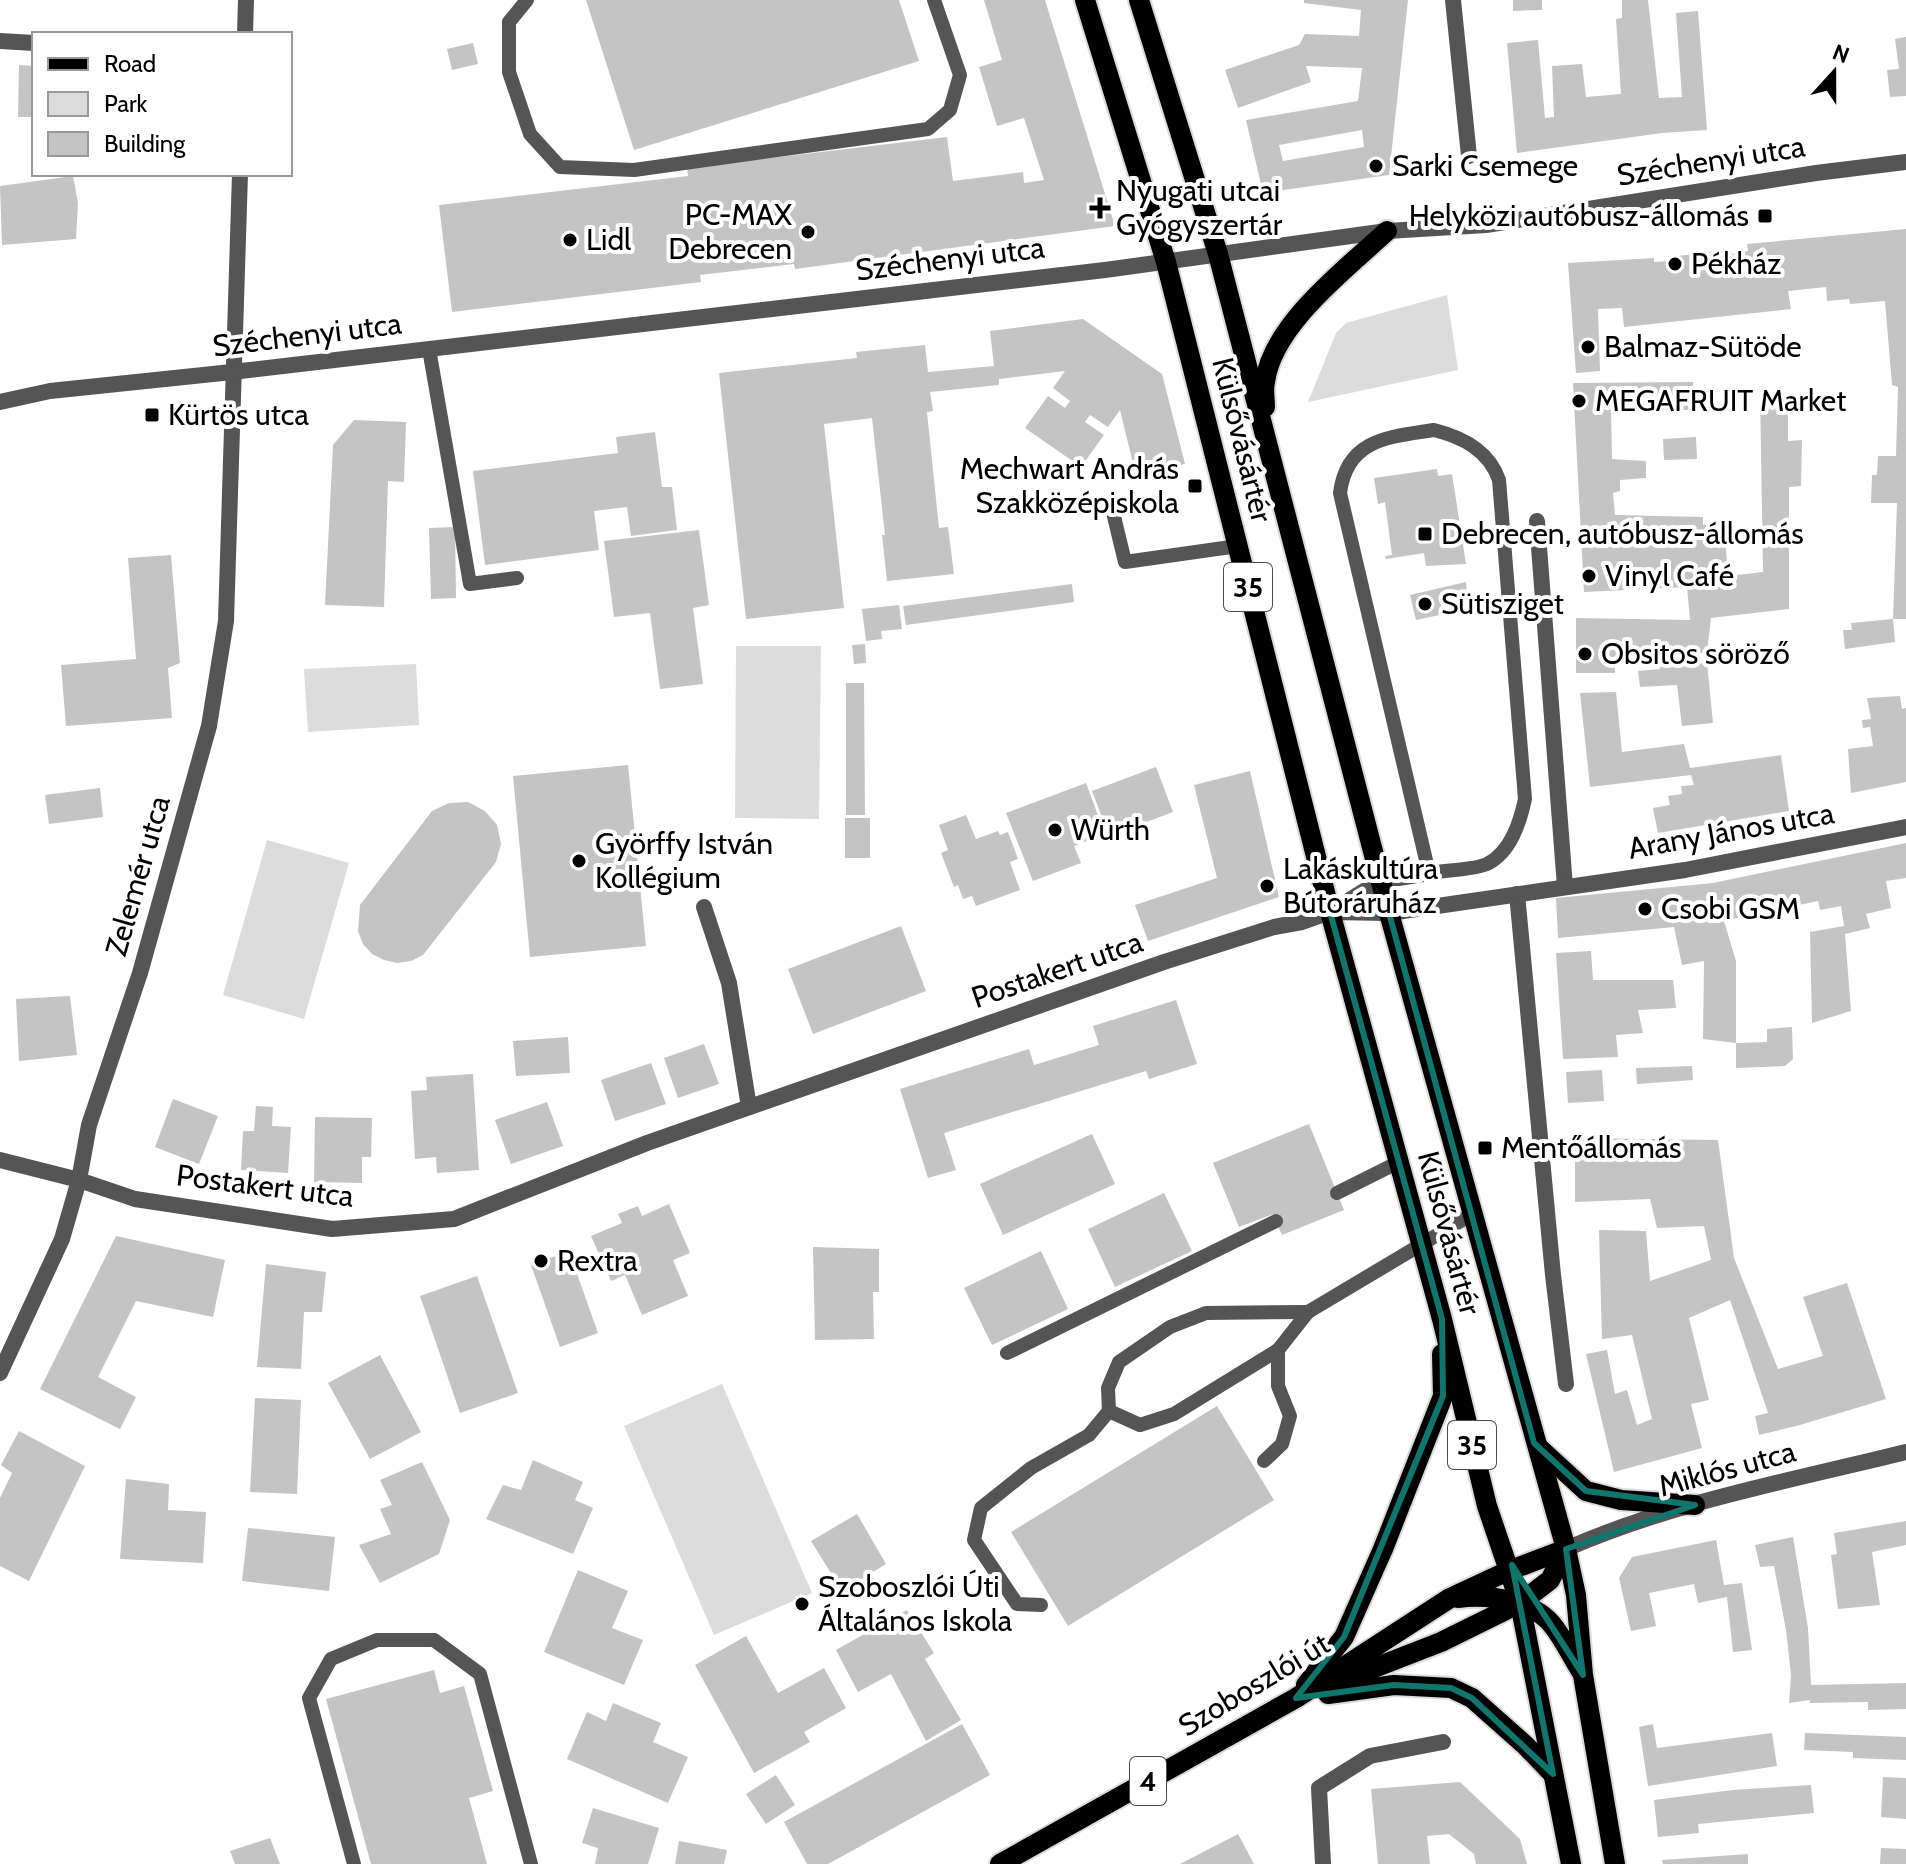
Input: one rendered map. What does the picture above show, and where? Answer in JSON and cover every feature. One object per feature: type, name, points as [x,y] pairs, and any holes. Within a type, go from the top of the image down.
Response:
[{"type":"main road","name":"35","points":[[1085,0],[1166,262]]},
{"type":"main road","name":"35","points":[[1139,0],[1218,254]]},
{"type":"main road","points":[[1267,443],[1265,382],[1283,337],[1294,321],[1334,280],[1387,231]]},
{"type":"main road","name":"Külsővásártér","points":[[1218,254],[1380,881],[1566,1549],[1576,1595],[1583,1675],[1615,1864]]},
{"type":"main road","name":"Külsővásártér","points":[[1166,262],[1330,912],[1422,1243],[1487,1506],[1520,1603],[1571,1864]]},
{"type":"main road","points":[[1296,1698],[1344,1637],[1443,1396],[1442,1319]]},
{"type":"main road","points":[[1534,1443],[1586,1491],[1621,1500],[1695,1505]]},
{"type":"main road","points":[[1296,1698],[1441,1642],[1520,1603],[1550,1580],[1566,1549]]},
{"type":"main road","name":"Szoboszlói út","points":[[1000,1864],[1296,1698],[1450,1598],[1566,1549]]},
{"type":"main road","points":[[1450,1598],[1470,1596],[1520,1603],[1553,1625],[1583,1675]]},
{"type":"main road","name":"4","points":[[1296,1698],[1394,1685],[1451,1688],[1472,1698],[1553,1774]]},
{"type":"street","points":[[245,32],[246,0]]},
{"type":"street","points":[[1453,0],[1469,156]]},
{"type":"street","points":[[0,41],[32,43]]},
{"type":"street","name":"Széchenyi utca","points":[[0,402],[50,391],[1166,262],[1387,231],[1486,225],[1816,173],[1906,162]]},
{"type":"street","points":[[232,372],[240,176]]},
{"type":"street","name":"Zelemér utca","points":[[0,1373],[62,1239],[79,1180],[89,1125],[140,973],[209,726],[226,621],[232,372]]},
{"type":"street","points":[[1389,913],[1565,887],[1537,521]]},
{"type":"street","name":"Arany János utca","points":[[1565,887],[1685,870],[1906,827]]},
{"type":"street","points":[[1330,912],[1380,881],[1429,873]]},
{"type":"street","points":[[1517,894],[1551,1259],[1566,1384]]},
{"type":"street","points":[[704,907],[729,983],[749,1107]]},
{"type":"street","name":"Postakert utca","points":[[0,1160],[79,1180],[135,1199],[332,1229],[454,1219],[647,1143],[1164,962],[1330,912],[1389,913]]},
{"type":"street","name":"Miklós utca","points":[[1566,1549],[1616,1529],[1695,1505],[1906,1452]]},
{"type":"street","points":[[1323,1864],[1319,1788],[1370,1756],[1443,1742]]},
{"type":"lane","points":[[527,0],[509,22],[509,72],[530,134],[560,167],[634,170],[928,129],[950,110],[960,75],[934,0]]},
{"type":"lane","points":[[429,349],[470,584],[517,578]]},
{"type":"lane","points":[[1434,430],[1458,436],[1480,452],[1495,468],[1499,480],[1525,799],[1521,820],[1502,852],[1486,864],[1429,873],[1340,493],[1342,477],[1352,459],[1366,446],[1384,439],[1434,430]]},
{"type":"lane","points":[[1112,508],[1125,562],[1238,546]]},
{"type":"lane","points":[[1337,1193],[1399,1162]]},
{"type":"lane","points":[[1109,1411],[1140,1425],[1174,1414],[1278,1350],[1308,1312],[1474,1213]]},
{"type":"lane","points":[[1007,1353],[1276,1221]]},
{"type":"lane","points":[[1041,1605],[1017,1604],[994,1574],[974,1540],[981,1508],[1031,1468],[1089,1435],[1109,1411],[1108,1388],[1119,1362],[1170,1327],[1206,1313],[1308,1312]]},
{"type":"lane","points":[[1264,1461],[1282,1444],[1290,1416],[1278,1386],[1278,1350]]},
{"type":"lane","points":[[354,1864],[309,1698],[331,1659],[377,1640],[434,1640],[480,1674],[531,1864]]},
{"type":"highlighted area","points":[[1330,912],[1389,913],[1534,1443],[1586,1491],[1695,1505],[1566,1549],[1583,1675],[1512,1565],[1553,1774],[1472,1698],[1451,1688],[1394,1685],[1296,1698],[1344,1637],[1443,1396],[1442,1319]]},
{"type":"green space","points":[[1447,295],[1458,370],[1308,402],[1336,333],[1346,323]]},
{"type":"green space","points":[[736,646],[821,646],[819,819],[735,818]]},
{"type":"green space","points":[[416,664],[419,725],[308,732],[304,669]]},
{"type":"green space","points":[[267,840],[349,863],[304,1019],[223,995]]},
{"type":"green space","points":[[722,1384],[812,1593],[714,1635],[624,1426]]},
{"type":"building","points":[[586,0],[899,0],[919,61],[634,150]]},
{"type":"building","points":[[984,0],[1045,0],[1115,226],[795,269],[794,264],[700,275],[701,282],[452,312],[439,205],[688,176],[687,168],[947,137],[953,181],[1023,172],[1024,183],[1044,180],[1024,118],[997,126],[979,67],[1002,60]]},
{"type":"building","points":[[1304,0],[1408,0],[1389,175],[1263,193],[1246,120],[1358,101],[1362,68],[1306,66],[1311,82],[1238,108],[1225,70],[1299,45],[1305,34],[1359,36],[1361,10],[1304,3]],"holes":[[[1362,130],[1364,147],[1283,161],[1279,145]]]},
{"type":"building","points":[[1513,0],[1542,0],[1542,10],[1513,11]]},
{"type":"building","points":[[1622,0],[1648,0],[1659,98],[1682,97],[1676,13],[1698,11],[1707,130],[1662,133],[1517,153],[1507,43],[1538,40],[1545,118],[1554,117],[1552,66],[1582,64],[1586,97],[1621,94],[1616,19],[1622,18]]},
{"type":"building","points":[[1906,37],[1906,96],[1890,97],[1887,70],[1899,69],[1895,39]]},
{"type":"building","points":[[473,43],[478,64],[452,70],[447,49]]},
{"type":"building","points":[[19,65],[32,66],[32,117],[18,117]]},
{"type":"building","points":[[73,176],[78,203],[76,239],[2,245],[0,186]]},
{"type":"building","points":[[1906,229],[1906,619],[1893,619],[1897,503],[1871,503],[1872,475],[1877,475],[1878,456],[1896,456],[1898,387],[1892,385],[1885,301],[1850,304],[1849,299],[1827,301],[1826,287],[1788,291],[1791,309],[1624,327],[1622,308],[1598,309],[1600,371],[1576,373],[1568,263],[1654,258],[1654,262],[1670,261],[1669,257],[1707,256],[1706,252],[1732,250],[1732,254],[1748,251],[1747,244]]},
{"type":"building","points":[[1083,319],[1162,374],[1185,464],[1136,476],[1120,410],[1108,427],[1090,415],[1085,422],[1104,435],[1081,467],[1025,428],[1048,396],[1065,408],[1070,401],[1053,388],[1065,371],[999,379],[999,385],[930,392],[933,411],[927,412],[939,528],[948,527],[954,574],[887,581],[872,418],[824,424],[844,608],[746,619],[719,373],[857,358],[856,352],[925,345],[928,372],[994,366],[990,331]]},
{"type":"building","points":[[1693,382],[1695,410],[1611,409],[1612,459],[1646,461],[1646,478],[1620,480],[1620,491],[1613,493],[1615,515],[1703,517],[1703,525],[1724,524],[1728,576],[1763,572],[1760,391],[1788,393],[1788,441],[1802,440],[1801,486],[1789,487],[1789,609],[1711,618],[1707,653],[1615,656],[1615,673],[1576,673],[1576,618],[1690,620],[1687,587],[1584,592],[1573,383]]},
{"type":"building","points":[[354,420],[406,422],[404,482],[388,481],[384,607],[325,605],[333,445]]},
{"type":"building","points":[[655,432],[662,487],[672,487],[677,530],[631,536],[627,507],[594,511],[599,550],[485,565],[473,471],[618,453],[616,437]]},
{"type":"building","points":[[1696,437],[1697,459],[1664,460],[1663,439]]},
{"type":"building","name":"Debrecen, autóbusz-állomás","points":[[1437,469],[1438,476],[1452,474],[1466,564],[1426,566],[1424,553],[1386,559],[1385,556],[1392,555],[1385,502],[1378,504],[1374,478]]},
{"type":"building","points":[[455,527],[456,598],[431,599],[429,528]]},
{"type":"building","points":[[699,530],[709,605],[693,608],[703,684],[660,689],[650,613],[614,617],[604,541]]},
{"type":"building","points":[[171,555],[180,663],[168,668],[172,718],[66,726],[61,665],[136,659],[128,558]]},
{"type":"building","points":[[1466,582],[1468,609],[1416,620],[1410,595]]},
{"type":"building","points":[[1072,584],[1074,602],[906,625],[903,606]]},
{"type":"building","points":[[899,605],[902,629],[881,631],[882,639],[866,641],[862,609]]},
{"type":"building","points":[[1893,619],[1895,642],[1845,649],[1843,630],[1852,630],[1851,623]]},
{"type":"building","points":[[865,644],[866,663],[854,664],[852,645]]},
{"type":"building","points":[[1707,663],[1713,723],[1682,726],[1677,685],[1640,687],[1638,671],[1660,669],[1659,665]]},
{"type":"building","points":[[846,683],[864,683],[865,815],[846,815]]},
{"type":"building","points":[[1616,692],[1622,752],[1684,744],[1690,768],[1781,755],[1789,811],[1658,833],[1653,808],[1670,805],[1668,796],[1682,794],[1681,786],[1694,785],[1691,775],[1590,787],[1580,693]]},
{"type":"building","points":[[1900,696],[1902,709],[1906,708],[1906,782],[1851,793],[1848,749],[1873,746],[1870,727],[1863,728],[1862,720],[1871,719],[1867,698]]},
{"type":"building","name":"Györffy István Kollégium","points":[[628,765],[646,946],[530,957],[513,776]]},
{"type":"building","points":[[1156,767],[1173,812],[1109,836],[1092,791]]},
{"type":"building","points":[[1250,771],[1279,897],[1148,941],[1135,905],[1217,878],[1194,785]]},
{"type":"building","points":[[1086,783],[1105,834],[1074,846],[1081,863],[1033,881],[1006,813]]},
{"type":"building","points":[[100,788],[103,817],[49,824],[45,795]]},
{"type":"building","points":[[468,802],[485,811],[497,825],[501,844],[496,862],[423,955],[397,963],[372,954],[363,944],[358,931],[360,905],[432,811],[449,803]]},
{"type":"building","points":[[966,815],[976,839],[998,831],[1000,835],[1008,832],[1018,859],[1010,862],[1020,890],[976,906],[972,896],[963,899],[958,885],[954,887],[941,853],[948,850],[939,825]]},
{"type":"building","points":[[845,818],[870,818],[870,858],[845,858]]},
{"type":"building","points":[[1906,843],[1906,878],[1886,881],[1891,908],[1866,914],[1870,928],[1845,934],[1851,1011],[1812,1023],[1810,932],[1844,926],[1841,906],[1820,910],[1818,901],[1724,921],[1736,961],[1736,1043],[1703,1039],[1704,961],[1682,965],[1674,927],[1558,938],[1556,898],[1713,883]]},
{"type":"building","points":[[901,926],[926,991],[813,1034],[788,969]]},
{"type":"building","points":[[1591,951],[1593,980],[1673,980],[1676,1008],[1638,1010],[1643,1033],[1616,1035],[1618,1057],[1563,1059],[1556,953]]},
{"type":"building","points":[[70,996],[77,1055],[19,1061],[16,999]]},
{"type":"building","points":[[1176,1000],[1197,1064],[1149,1079],[1146,1071],[944,1133],[956,1170],[928,1178],[900,1089],[1029,1049],[1034,1065],[1099,1045],[1093,1026]]},
{"type":"building","points":[[1792,1027],[1793,1059],[1785,1066],[1736,1068],[1736,1043],[1767,1042],[1767,1029]]},
{"type":"building","points":[[568,1037],[570,1073],[516,1076],[513,1041]]},
{"type":"building","points":[[704,1044],[719,1084],[678,1098],[664,1058]]},
{"type":"building","points":[[651,1063],[666,1104],[615,1121],[601,1080]]},
{"type":"building","points":[[1692,1066],[1693,1080],[1637,1084],[1636,1068]]},
{"type":"building","points":[[1602,1070],[1604,1101],[1568,1103],[1566,1072]]},
{"type":"building","points":[[473,1074],[479,1170],[437,1173],[436,1157],[415,1159],[411,1091],[427,1090],[426,1077]]},
{"type":"building","points":[[173,1099],[218,1116],[199,1164],[155,1147]]},
{"type":"building","points":[[547,1102],[563,1146],[511,1164],[495,1120]]},
{"type":"building","points":[[256,1106],[273,1107],[272,1126],[291,1127],[288,1173],[241,1170],[243,1131],[254,1131]]},
{"type":"building","points":[[315,1117],[372,1118],[371,1157],[362,1157],[362,1183],[314,1182]]},
{"type":"building","points":[[1309,1124],[1344,1210],[1282,1235],[1273,1214],[1239,1227],[1213,1163]]},
{"type":"building","points":[[1092,1134],[1115,1184],[1003,1235],[980,1184]]},
{"type":"building","points":[[1575,1138],[1718,1140],[1734,1258],[1778,1369],[1823,1356],[1803,1297],[1847,1283],[1886,1399],[1759,1435],[1755,1416],[1768,1413],[1730,1300],[1689,1318],[1709,1400],[1691,1404],[1702,1448],[1614,1472],[1586,1354],[1607,1350],[1615,1394],[1627,1390],[1637,1425],[1652,1419],[1632,1335],[1602,1339],[1599,1230],[1646,1231],[1650,1281],[1711,1260],[1704,1226],[1657,1228],[1650,1199],[1575,1202]]},
{"type":"building","points":[[1164,1193],[1192,1251],[1115,1287],[1088,1229]]},
{"type":"building","points":[[669,1204],[690,1253],[673,1260],[688,1296],[642,1315],[625,1275],[611,1281],[591,1236],[622,1223],[618,1214],[638,1206],[642,1216]]},
{"type":"building","points":[[116,1236],[225,1260],[213,1317],[136,1301],[98,1377],[136,1397],[120,1429],[40,1389]]},
{"type":"building","points":[[813,1247],[879,1249],[879,1292],[873,1292],[874,1339],[815,1340]]},
{"type":"building","points":[[569,1251],[598,1333],[560,1347],[531,1265]]},
{"type":"building","points":[[1041,1251],[1068,1309],[992,1345],[964,1288]]},
{"type":"building","points":[[266,1264],[326,1272],[322,1312],[304,1312],[301,1369],[257,1367]]},
{"type":"building","points":[[477,1276],[518,1393],[460,1413],[420,1296]]},
{"type":"building","points":[[380,1355],[421,1432],[370,1459],[328,1383]]},
{"type":"building","points":[[255,1398],[301,1400],[297,1494],[250,1492]]},
{"type":"building","points":[[1217,1406],[1274,1500],[1068,1626],[1011,1532]]},
{"type":"building","points":[[19,1431],[85,1466],[29,1581],[0,1566],[0,1498],[12,1473],[1,1465]]},
{"type":"building","points":[[533,1460],[583,1482],[575,1500],[593,1508],[573,1554],[486,1519],[503,1485],[521,1490]]},
{"type":"building","points":[[422,1462],[450,1520],[439,1554],[380,1583],[359,1545],[391,1534],[380,1509],[392,1505],[380,1480]]},
{"type":"building","points":[[126,1479],[169,1484],[168,1510],[206,1512],[203,1563],[120,1559]]},
{"type":"building","points":[[857,1514],[886,1564],[842,1591],[811,1541]]},
{"type":"building","points":[[1906,1521],[1906,1545],[1872,1552],[1880,1605],[1838,1609],[1831,1555],[1837,1554],[1834,1533]]},
{"type":"building","points":[[248,1528],[335,1537],[329,1591],[242,1581]]},
{"type":"building","points":[[1793,1537],[1808,1628],[1811,1685],[1906,1683],[1906,1709],[1868,1710],[1868,1702],[1810,1703],[1810,1700],[1789,1703],[1791,1675],[1774,1566],[1760,1567],[1755,1545]]},
{"type":"building","points":[[1716,1540],[1724,1585],[1742,1583],[1752,1650],[1733,1652],[1727,1597],[1698,1603],[1694,1584],[1649,1593],[1656,1626],[1631,1631],[1619,1578],[1632,1557]]},
{"type":"building","points":[[578,1570],[628,1591],[612,1628],[643,1640],[624,1685],[544,1652]]},
{"type":"building","points":[[907,1610],[934,1653],[925,1659],[961,1720],[926,1741],[891,1674],[858,1692],[836,1650]]},
{"type":"building","points":[[746,1636],[778,1693],[824,1668],[846,1708],[804,1732],[810,1742],[754,1773],[695,1665]]},
{"type":"building","points":[[434,1670],[440,1693],[464,1686],[493,1791],[469,1798],[487,1864],[371,1864],[326,1699]]},
{"type":"building","points":[[613,1703],[661,1723],[653,1742],[688,1757],[668,1803],[567,1759],[587,1712],[606,1721]]},
{"type":"building","points":[[962,1724],[990,1775],[828,1864],[807,1864],[784,1822]]},
{"type":"building","points":[[1653,1724],[1657,1748],[1772,1733],[1777,1766],[1648,1786],[1639,1727]]},
{"type":"building","points":[[1805,1733],[1906,1737],[1906,1760],[1853,1758],[1853,1752],[1804,1750]]},
{"type":"building","points":[[776,1775],[795,1805],[766,1824],[746,1794]]},
{"type":"building","points":[[1883,1777],[1906,1778],[1906,1819],[1881,1817]]},
{"type":"building","points":[[1460,1782],[1520,1839],[1527,1864],[1476,1864],[1474,1854],[1449,1834],[1427,1836],[1430,1864],[1378,1864],[1371,1789]]},
{"type":"building","points":[[1811,1785],[1814,1813],[1698,1824],[1699,1833],[1658,1837],[1654,1800],[1733,1790]]},
{"type":"building","points":[[593,1808],[659,1828],[648,1864],[595,1864],[598,1848],[582,1843]]},
{"type":"building","points":[[1238,1834],[1254,1864],[1180,1864]]},
{"type":"building","points":[[270,1838],[280,1864],[235,1864],[230,1851]]},
{"type":"building","points":[[679,1841],[727,1850],[724,1864],[675,1864]]},
{"type":"building","points":[[1881,1848],[1906,1849],[1906,1864],[1880,1864]]},
{"type":"building","points":[[1748,1854],[1748,1864],[1663,1864],[1662,1860]]},
{"type":"place","name":"Sarki Csemege","points":[[1376,166]]},
{"type":"place","name":"Nyugati utcai Gyógyszertár","points":[[1100,208]]},
{"type":"place","name":"Helyközi autóbusz-állomás","points":[[1765,216]]},
{"type":"place","name":"PC-MAX Debrecen","points":[[808,232]]},
{"type":"place","name":"Lidl","points":[[570,240]]},
{"type":"place","name":"Pékház","points":[[1675,264]]},
{"type":"place","name":"Balmaz-Sütöde","points":[[1588,347]]},
{"type":"place","name":"MEGAFRUIT Market","points":[[1579,401]]},
{"type":"place","name":"Kürtös utca","points":[[152,415]]},
{"type":"place","name":"Mechwart András Szakközépiskola","points":[[1195,486]]},
{"type":"place","name":"Debrecen, autóbusz-állomás","points":[[1425,534]]},
{"type":"place","name":"Vinyl Café","points":[[1589,576]]},
{"type":"place","name":"Sütisziget","points":[[1425,604]]},
{"type":"place","name":"Obsitos söröző","points":[[1585,654]]},
{"type":"place","name":"Würth","points":[[1055,830]]},
{"type":"place","name":"Györffy István Kollégium","points":[[579,861]]},
{"type":"place","name":"Lakáskultúra Bútoráruház","points":[[1267,886]]},
{"type":"place","name":"Csobi GSM","points":[[1645,909]]},
{"type":"place","name":"Mentőállomás","points":[[1485,1148]]},
{"type":"place","name":"Rextra","points":[[541,1261]]},
{"type":"place","name":"Szoboszlói Úti Általános Iskola","points":[[802,1604]]}]
